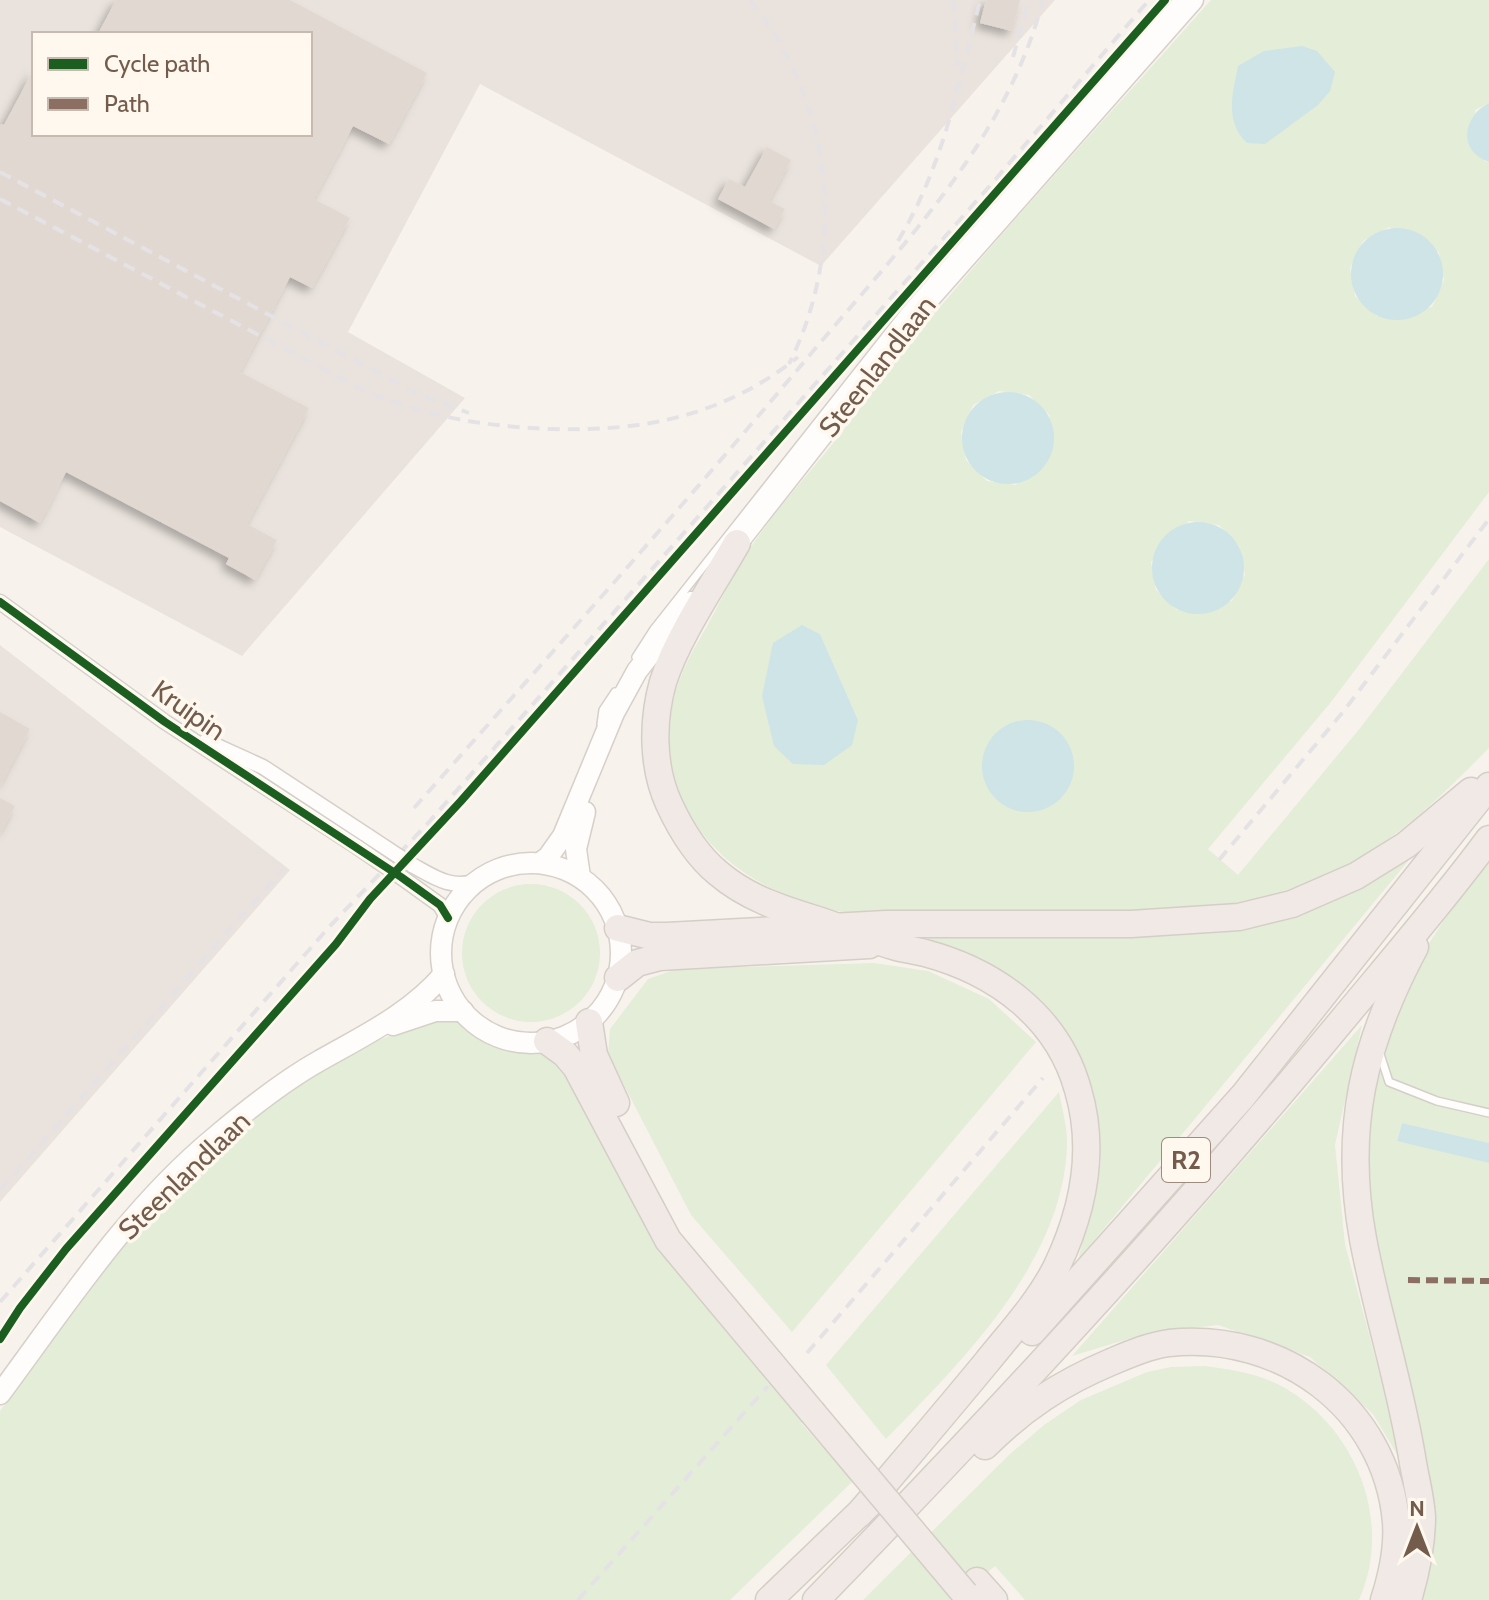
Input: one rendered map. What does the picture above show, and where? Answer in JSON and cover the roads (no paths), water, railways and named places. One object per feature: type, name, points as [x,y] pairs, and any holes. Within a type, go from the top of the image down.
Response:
[{"type":"highway","points":[[737,543],[675,650],[663,682],[657,711],[658,770],[665,795],[678,824],[697,852],[717,873],[748,894],[779,908],[893,946]]},
{"type":"highway","points":[[618,928],[650,936],[667,936],[836,926],[1131,924],[1239,917],[1292,904],[1356,876],[1406,845],[1489,776]]},
{"type":"highway","name":"R2","points":[[769,1600],[859,1514],[979,1390],[1243,1096],[1489,786]]},
{"type":"highway","name":"R2","points":[[816,1600],[1123,1275],[1272,1105],[1489,839]]},
{"type":"highway","points":[[1408,1600],[1418,1564],[1422,1516],[1405,1413],[1363,1239],[1356,1185],[1359,1093],[1374,1039],[1413,950],[1456,883]]},
{"type":"highway","points":[[618,978],[637,963],[660,957],[860,944],[924,952],[979,973],[1007,989],[1035,1014],[1057,1041],[1073,1070],[1087,1133],[1087,1163],[1081,1200],[1055,1269],[1036,1302],[859,1514]]},
{"type":"highway","points":[[589,1022],[594,1055],[601,1073],[682,1229],[818,1406]]},
{"type":"highway","points":[[547,1041],[576,1067],[668,1240],[818,1406],[977,1594]]},
{"type":"highway","points":[[829,1600],[1029,1406],[1070,1379],[1140,1350],[1168,1343],[1206,1342],[1252,1350],[1278,1358],[1306,1372],[1359,1422],[1388,1476],[1396,1524],[1394,1567],[1384,1600]]},
{"type":"main road","name":"Steenlandlaan","points":[[540,863],[563,836],[614,713],[637,671],[930,298],[1193,0]]},
{"type":"main road","name":"Steenlandlaan","points":[[580,877],[576,849],[597,758]]},
{"type":"main road","points":[[540,863],[580,877],[603,899],[618,928],[621,962],[618,978],[607,1002],[576,1031],[547,1041],[519,1041],[492,1034],[463,1011],[448,988],[444,974],[442,936],[455,904],[477,881],[513,864],[540,863]]},
{"type":"main road","name":"Steenlandlaan","points":[[0,1394],[141,1210],[213,1138],[316,1062],[374,1031],[424,995],[444,974]]},
{"type":"main road","name":"Steenlandlaan","points":[[374,1031],[435,1011],[463,1011]]},
{"type":"street","name":"Kruipin","points":[[0,602],[165,722],[401,877],[440,905],[448,918]]},
{"type":"street","name":"Kruipin","points":[[165,722],[263,767],[446,884],[477,881]]},
{"type":"lane","points":[[597,758],[603,710],[654,629],[907,309],[1177,0]]},
{"type":"lane","points":[[1374,1039],[1389,1082],[1437,1101],[1489,1113]]},
{"type":"railway","points":[[750,0],[778,41],[800,84],[815,129],[823,176],[825,224],[820,272],[808,318],[789,364]]},
{"type":"railway","points":[[954,0],[957,66]]},
{"type":"railway","points":[[898,241],[914,213],[938,154],[980,0]]},
{"type":"railway","points":[[1013,57],[1029,0]]},
{"type":"railway","points":[[414,808],[663,527],[947,190],[1004,100],[1026,52],[1043,0]]},
{"type":"railway","points":[[0,1302],[330,926],[429,822],[994,181],[1149,0]]},
{"type":"railway","points":[[0,172],[418,394],[469,413]]},
{"type":"railway","points":[[0,199],[365,391],[456,419],[550,429],[650,423],[681,416],[741,394],[798,357]]},
{"type":"railway","points":[[1219,860],[1343,712],[1489,519]]},
{"type":"railway","points":[[0,1190],[283,869]]},
{"type":"railway","points":[[807,1353],[1043,1078]]},
{"type":"railway","points":[[578,1600],[768,1386]]}]
